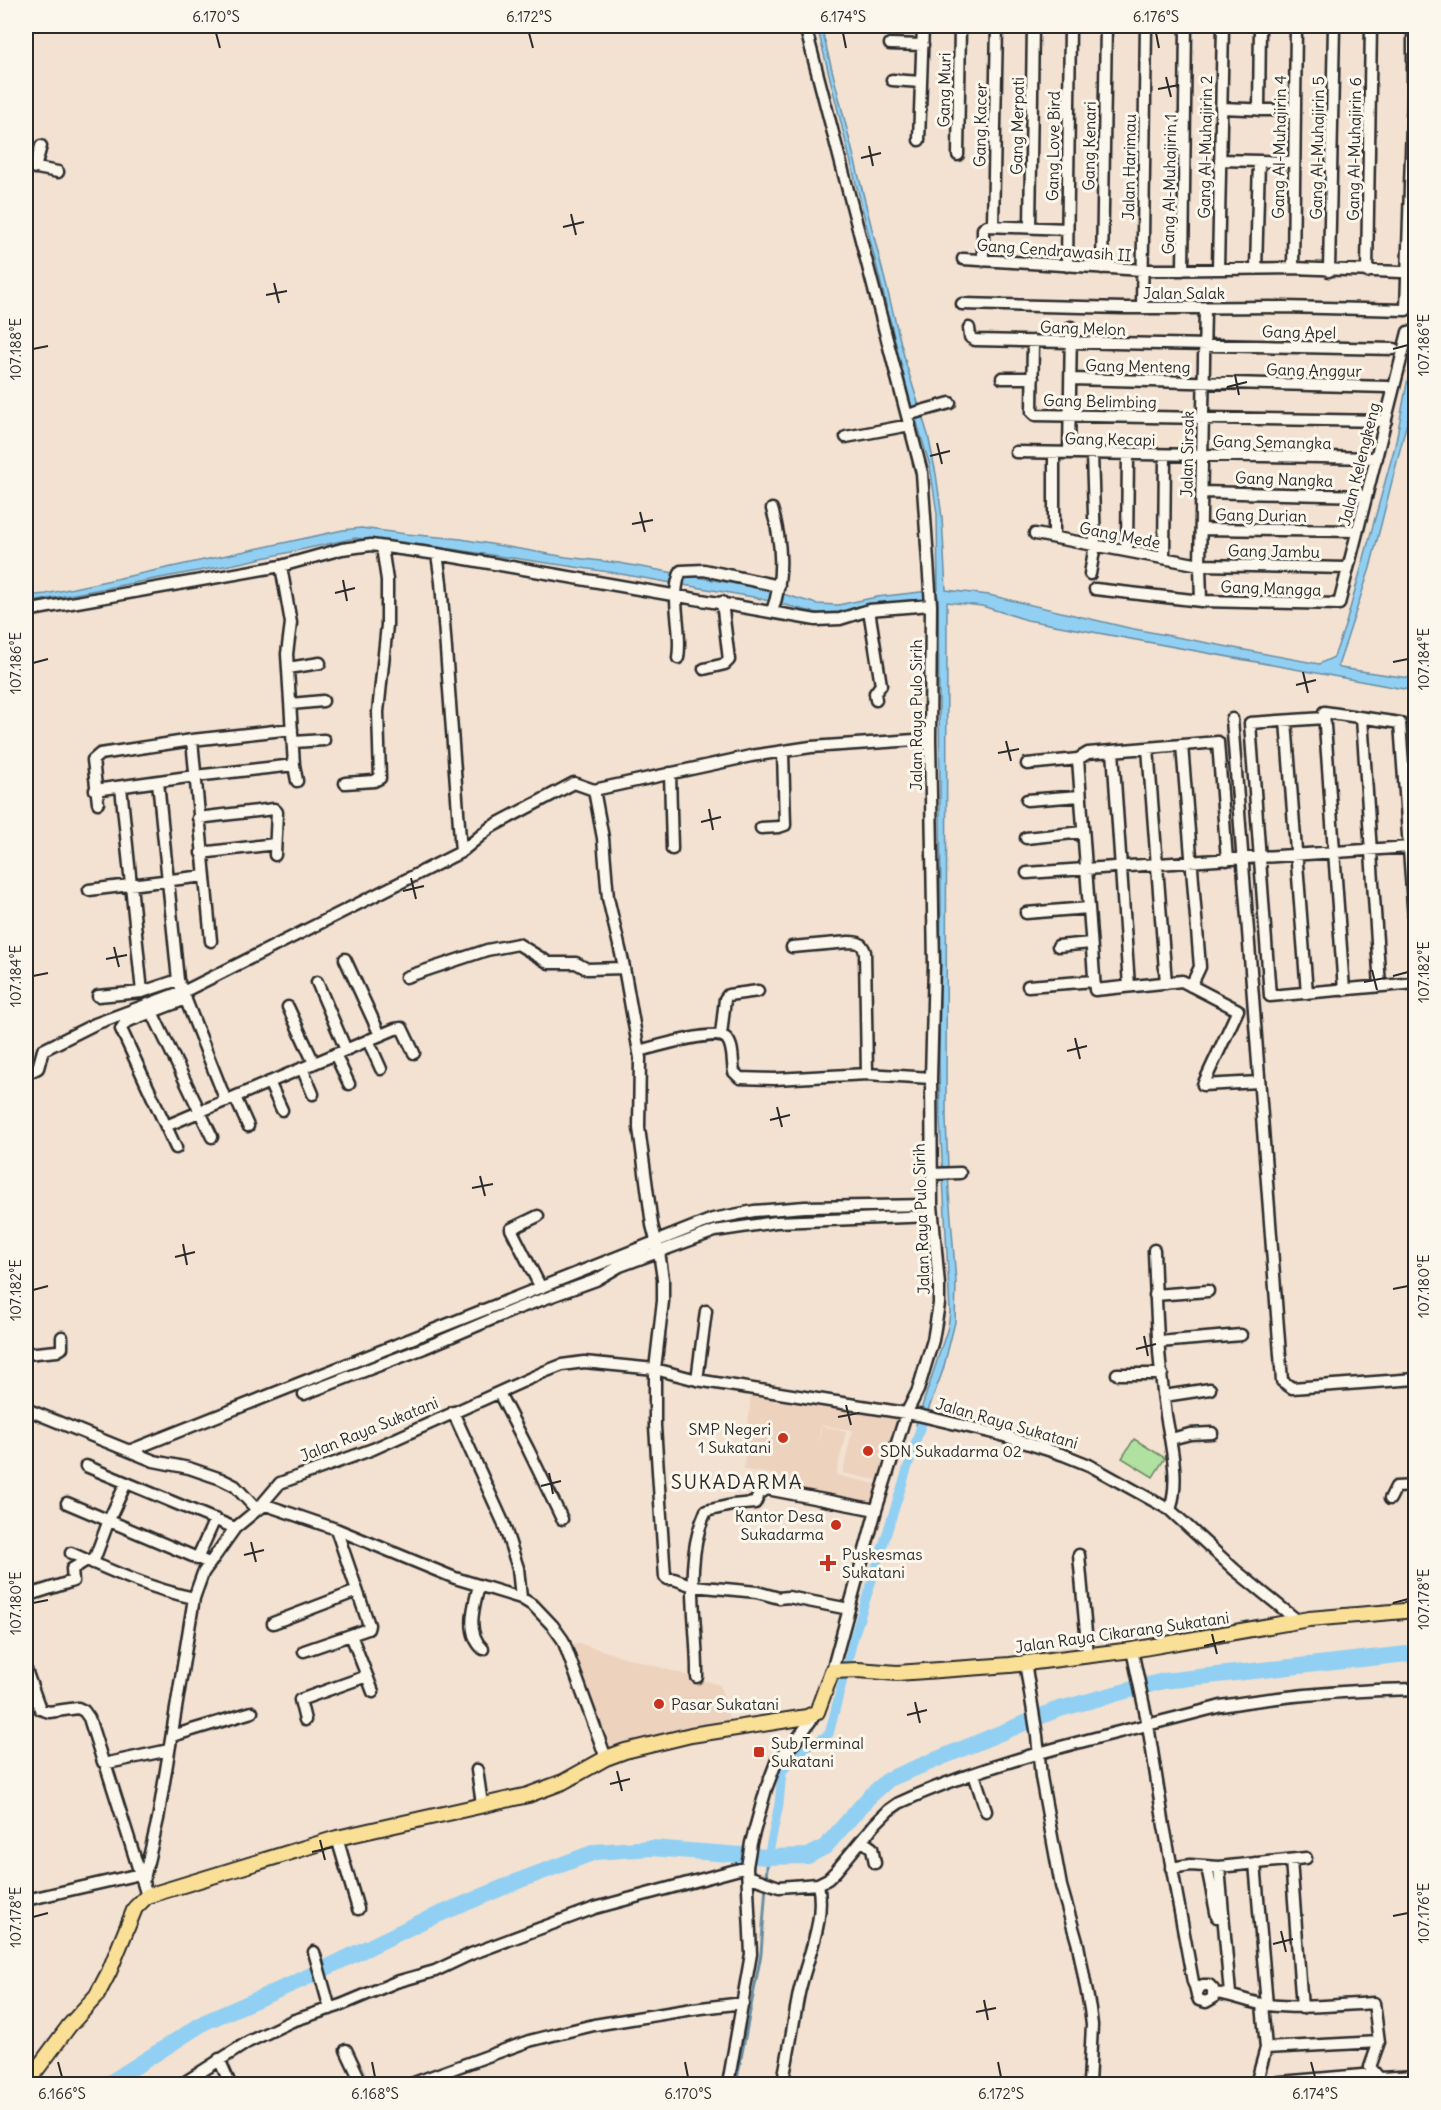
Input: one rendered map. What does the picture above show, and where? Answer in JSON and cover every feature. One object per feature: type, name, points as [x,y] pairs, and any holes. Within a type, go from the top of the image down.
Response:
[{"type":"main road","name":"Jalan Raya Cikarang Sukatani","points":[[836,1671],[897,1673],[1088,1655],[1133,1655],[1298,1621],[1416,1610]]},
{"type":"main road","points":[[143,1884],[528,1795],[563,1782],[606,1758],[625,1751],[691,1735],[807,1717],[817,1712],[836,1671]]},
{"type":"main road","name":"Jalan Raya Sukatani","points":[[26,2085],[69,2026],[97,1995],[109,1972],[143,1884]]},
{"type":"street","name":"Jalan Raya Pulo Sirih","points":[[805,26],[922,473],[930,602],[934,965],[931,1078],[945,1173],[932,1210],[939,1284],[937,1322],[918,1390],[906,1414]]},
{"type":"street","points":[[919,140],[924,26]]},
{"type":"street","name":"Gang Muri","points":[[958,154],[960,26]]},
{"type":"street","name":"Gang Kacer","points":[[993,225],[997,26]]},
{"type":"street","name":"Gang Merpati","points":[[1030,227],[1033,26]]},
{"type":"street","name":"Gang Love Bird","points":[[1067,266],[1070,26]]},
{"type":"street","name":"Gang Kenari","points":[[1102,268],[1106,26]]},
{"type":"street","name":"Jalan Harimau","points":[[1142,308],[1146,26]]},
{"type":"street","name":"Gang Al-Muhajirin 1","points":[[1183,270],[1186,26]]},
{"type":"street","name":"Gang Al-Muhajirin 2","points":[[1218,269],[1222,26]]},
{"type":"street","points":[[1259,110],[1260,26]]},
{"type":"street","name":"Gang Al-Muhajirin 4","points":[[1293,268],[1296,26]]},
{"type":"street","name":"Gang Al-Muhajirin 5","points":[[1329,271],[1334,26]]},
{"type":"street","name":"Gang Al-Muhajirin 6","points":[[1367,272],[1371,26]]},
{"type":"street","name":"Jalan Salak","points":[[962,304],[1406,310],[1413,26]]},
{"type":"street","points":[[890,44],[923,45]]},
{"type":"street","points":[[892,80],[921,82]]},
{"type":"street","points":[[1221,108],[1295,111]]},
{"type":"street","points":[[42,146],[30,167],[58,172]]},
{"type":"street","points":[[1220,160],[1294,162]]},
{"type":"street","points":[[1256,269],[1259,161]]},
{"type":"street","points":[[983,261],[983,230],[987,226],[1067,229]]},
{"type":"street","name":"Gang Cendrawasih II","points":[[963,259],[1143,270],[1293,268],[1401,272]]},
{"type":"street","name":"Jalan Sirsak","points":[[1202,601],[1200,565],[1205,309]]},
{"type":"street","points":[[1069,453],[1071,327]]},
{"type":"street","name":"Gang Melon","points":[[969,328],[970,337],[975,340],[1205,346]]},
{"type":"street","name":"Jalan Kelengkeng","points":[[1339,604],[1408,332]]},
{"type":"street","name":"Gang Belimbing","points":[[1033,341],[1032,412],[1035,415],[1386,421]]},
{"type":"street","name":"Gang Apel","points":[[1205,346],[1394,349]]},
{"type":"street","points":[[1002,378],[1033,378]]},
{"type":"street","name":"Gang Menteng","points":[[1071,379],[1204,382]]},
{"type":"street","name":"Gang Anggur","points":[[1204,382],[1388,387]]},
{"type":"street","points":[[846,437],[950,403]]},
{"type":"street","name":"Gang Kecapi","points":[[1016,453],[1202,456]]},
{"type":"street","points":[[1054,453],[1054,537]]},
{"type":"street","points":[[1090,574],[1095,545],[1092,454]]},
{"type":"street","points":[[1126,551],[1128,454]]},
{"type":"street","points":[[1164,558],[1165,455]]},
{"type":"street","name":"Gang Semangka","points":[[1202,456],[1377,458]]},
{"type":"street","name":"Gang Nangka","points":[[1202,492],[1365,496]]},
{"type":"street","points":[[772,509],[777,527],[779,588],[773,608]]},
{"type":"street","name":"Gang Durian","points":[[1201,529],[1357,531]]},
{"type":"street","name":"Gang Mede","points":[[1035,534],[1200,565]]},
{"type":"street","points":[[26,611],[281,566],[342,549],[372,545],[676,592],[722,602],[773,608],[816,620],[840,619],[870,610],[930,602]]},
{"type":"street","points":[[345,783],[374,781],[380,778],[378,712],[387,625],[387,579],[382,547]]},
{"type":"street","points":[[437,554],[461,852]]},
{"type":"street","name":"Gang Jambu","points":[[1200,565],[1347,568]]},
{"type":"street","points":[[281,566],[291,623],[288,668],[297,781]]},
{"type":"street","points":[[678,658],[681,642],[676,592],[680,573],[684,570],[704,570],[779,588]]},
{"type":"street","name":"Gang Mangga","points":[[1095,589],[1202,601],[1339,604]]},
{"type":"street","points":[[704,669],[725,664],[729,660],[722,602]]},
{"type":"street","points":[[870,610],[881,685],[875,693],[876,700]]},
{"type":"street","points":[[288,668],[320,663]]},
{"type":"street","points":[[291,704],[323,701]]},
{"type":"street","points":[[1344,990],[1324,712],[1400,723],[1416,947]]},
{"type":"street","points":[[1324,718],[1250,723],[1270,996],[1416,983]]},
{"type":"street","points":[[1362,718],[1380,986]]},
{"type":"street","points":[[1232,719],[1282,1381],[1292,1388],[1416,1379]]},
{"type":"street","points":[[1286,721],[1307,993]]},
{"type":"street","points":[[98,804],[93,760],[96,756],[192,740],[292,729]]},
{"type":"street","points":[[176,1148],[121,1029],[125,1023],[152,1012],[461,852],[491,827],[574,783],[594,790],[751,756],[834,744],[930,739]]},
{"type":"street","points":[[192,740],[211,941]]},
{"type":"street","points":[[294,742],[324,740]]},
{"type":"street","points":[[1027,764],[1078,759],[1088,753],[1218,742],[1227,860]]},
{"type":"street","points":[[1182,745],[1200,967],[1191,986]]},
{"type":"street","points":[[1148,748],[1166,983]]},
{"type":"street","points":[[1113,751],[1129,986]]},
{"type":"street","points":[[761,828],[784,826],[785,823],[783,752]]},
{"type":"street","points":[[1078,759],[1095,990],[1182,981],[1238,1010],[1203,1085],[1259,1082]]},
{"type":"street","points":[[95,790],[294,765]]},
{"type":"street","points":[[670,773],[672,849]]},
{"type":"street","points":[[158,782],[178,980],[230,1099],[248,1126]]},
{"type":"street","points":[[121,787],[142,992]]},
{"type":"street","points":[[594,790],[603,838],[608,898],[639,1051],[641,1067],[639,1128],[657,1241],[663,1301],[655,1369],[655,1426],[665,1577],[693,1586],[757,1592],[778,1598],[788,1597],[849,1609]]},
{"type":"street","points":[[1027,800],[1080,796]]},
{"type":"street","points":[[198,818],[274,808],[277,812],[275,849],[201,853]]},
{"type":"street","points":[[1026,838],[1083,832]]},
{"type":"street","points":[[1027,873],[1409,847]]},
{"type":"street","points":[[89,890],[204,876]]},
{"type":"street","points":[[1026,913],[1088,908]]},
{"type":"street","points":[[792,947],[849,942],[859,942],[862,945],[865,952],[867,1074]]},
{"type":"street","points":[[1058,946],[1091,943]]},
{"type":"street","points":[[406,977],[487,950],[518,944],[549,963],[576,963],[587,969],[624,968]]},
{"type":"street","points":[[345,959],[380,1035]]},
{"type":"street","points":[[98,996],[142,992],[178,980]]},
{"type":"street","points":[[317,981],[346,1050]]},
{"type":"street","points":[[1028,986],[1094,981]]},
{"type":"street","points":[[721,1035],[725,999],[728,995],[758,991]]},
{"type":"street","points":[[26,1074],[38,1068],[43,1050],[66,1038],[95,1024],[184,995]]},
{"type":"street","points":[[288,1007],[314,1064]]},
{"type":"street","points":[[152,1012],[212,1137]]},
{"type":"street","points":[[166,1126],[395,1029],[402,1028],[414,1053]]},
{"type":"street","points":[[639,1051],[707,1035],[721,1035],[727,1038],[732,1048],[734,1072],[740,1078],[775,1079],[867,1074],[931,1078]]},
{"type":"street","points":[[368,1040],[381,1070]]},
{"type":"street","points":[[335,1054],[349,1084]]},
{"type":"street","points":[[302,1068],[313,1094]]},
{"type":"street","points":[[269,1082],[282,1110]]},
{"type":"street","points":[[304,1394],[486,1316],[541,1288],[712,1220],[754,1210],[818,1207],[932,1210]]},
{"type":"street","points":[[818,1207],[820,1219]]},
{"type":"street","points":[[839,1207],[847,1219]]},
{"type":"street","points":[[129,1451],[486,1316],[596,1280],[657,1241],[738,1227],[932,1210]]},
{"type":"street","points":[[736,1214],[738,1227]]},
{"type":"street","points":[[538,1216],[510,1229],[541,1288]]},
{"type":"street","points":[[1154,1250],[1159,1342],[1171,1439],[1174,1497],[1170,1510]]},
{"type":"street","points":[[1155,1294],[1208,1291]]},
{"type":"street","points":[[697,1380],[706,1311]]},
{"type":"street","points":[[1159,1342],[1241,1335]]},
{"type":"street","points":[[26,1354],[57,1351],[62,1348],[62,1338]]},
{"type":"street","name":"Jalan Raya Sukatani","points":[[143,1884],[158,1819],[194,1598],[209,1563],[235,1528],[257,1510],[280,1483],[373,1449],[544,1372],[573,1362],[655,1369],[697,1380],[918,1415],[998,1434],[1070,1457],[1089,1465],[1170,1510],[1235,1570],[1298,1621]]},
{"type":"street","points":[[1117,1374],[1162,1374]]},
{"type":"street","points":[[1164,1396],[1210,1389]]},
{"type":"street","points":[[499,1393],[562,1519]]},
{"type":"street","points":[[26,1408],[154,1461],[174,1464],[221,1479],[235,1486],[257,1510],[266,1505],[336,1529],[455,1578],[521,1598],[544,1615],[563,1640],[606,1758]]},
{"type":"street","points":[[453,1412],[507,1533],[518,1568],[521,1598]]},
{"type":"street","points":[[836,1671],[849,1609],[876,1510],[906,1414]]},
{"type":"street","points":[[1171,1439],[1190,1434],[1212,1433]]},
{"type":"street","points":[[86,1466],[235,1528]]},
{"type":"street","points":[[26,1596],[73,1581],[72,1569],[90,1562],[126,1483]]},
{"type":"street","points":[[1390,1499],[1396,1487],[1416,1486]]},
{"type":"street","points":[[697,1677],[694,1556],[706,1511],[755,1503],[759,1494],[767,1489],[876,1510]]},
{"type":"street","points":[[67,1503],[209,1563]]},
{"type":"street","points":[[197,1559],[215,1519]]},
{"type":"street","points":[[304,1651],[368,1629],[369,1625],[336,1529]]},
{"type":"street","points":[[71,1553],[173,1595],[194,1598]]},
{"type":"street","points":[[1079,1556],[1088,1655]]},
{"type":"street","points":[[479,1585],[474,1605],[472,1632],[475,1641],[483,1649]]},
{"type":"street","points":[[273,1623],[357,1591]]},
{"type":"street","points":[[351,1635],[374,1692]]},
{"type":"street","points":[[1133,1655],[1148,1725],[1171,1868],[1193,1982],[1198,1989],[1207,1984],[1214,1993],[1230,1994],[1264,2005],[1302,2008],[1374,2003],[1379,2042],[1370,2067],[1380,2079]]},
{"type":"street","points":[[1025,1662],[1061,1886],[1078,1945],[1090,2009],[1092,2025],[1089,2085]]},
{"type":"street","points":[[26,1671],[40,1709],[48,1712],[78,1708],[84,1711],[89,1718],[143,1884],[26,1900]]},
{"type":"street","points":[[305,1720],[300,1700],[368,1676]]},
{"type":"street","points":[[748,1868],[760,1879],[779,1887],[818,1884],[828,1879],[882,1817],[899,1803],[974,1774],[1038,1754],[1221,1706],[1250,1701],[1345,1691],[1416,1689]]},
{"type":"street","points":[[172,1736],[252,1712]]},
{"type":"street","points":[[729,2085],[751,1954],[748,1868],[751,1843],[766,1789],[777,1760],[795,1742],[817,1712]]},
{"type":"street","points":[[105,1763],[169,1750]]},
{"type":"street","points":[[477,1770],[482,1804]]},
{"type":"street","points":[[974,1774],[986,1811]]},
{"type":"street","points":[[337,1838],[358,1909]]},
{"type":"street","points":[[862,1841],[872,1848],[875,1863]]},
{"type":"street","points":[[1171,1868],[1190,1865],[1219,1867],[1306,1858]]},
{"type":"street","points":[[1291,1860],[1302,2008]]},
{"type":"street","points":[[1255,1863],[1266,2049],[1256,2084],[1416,2076]]},
{"type":"street","points":[[1207,1867],[1218,1918],[1223,1918]]},
{"type":"street","points":[[1219,1867],[1230,1994]]},
{"type":"street","points":[[182,2085],[219,2059],[272,2030],[396,1982],[435,1971],[471,1954],[594,1908],[748,1868]]},
{"type":"street","points":[[782,2085],[790,2054],[798,1996],[818,1923],[821,1902],[818,1884]]},
{"type":"street","points":[[314,1952],[330,2009]]},
{"type":"street","points":[[411,2085],[529,2041],[569,2031],[594,2025],[742,2003]]},
{"type":"street","points":[[1266,2049],[1379,2042]]},
{"type":"street","points":[[346,2050],[362,2085]]},
{"type":"street","points":[[219,2059],[230,2085]]},
{"type":"shaded area","points":[[751,1393],[899,1418],[881,1481],[843,1473],[852,1430],[821,1425],[817,1447],[822,1426],[846,1432],[836,1475],[880,1485],[873,1507],[772,1487],[773,1474],[744,1470]]},
{"type":"shaded area","name":"Pasar Sukatani","points":[[577,1643],[720,1685],[730,1723],[610,1752],[572,1645]]},
{"type":"green space","points":[[1134,1439],[1165,1458],[1153,1477],[1122,1458]]},
{"type":"water","points":[[817,26],[821,26],[906,364],[928,435],[942,517],[946,590],[989,595],[1129,628],[1319,664],[1334,657],[1346,623],[1395,446],[1415,341],[1415,419],[1408,418],[1370,568],[1338,666],[1415,679],[1415,691],[1027,620],[982,606],[947,602],[946,1119],[956,1282],[955,1322],[943,1370],[922,1427],[916,1425],[948,1327],[950,1312],[940,1119],[941,899],[938,597],[876,604],[839,612],[817,613],[753,597],[609,572],[430,546],[355,538],[235,564],[26,603],[26,596],[46,594],[361,528],[461,539],[566,557],[619,563],[769,590],[817,604],[838,605],[877,597],[938,590],[937,514],[930,466],[909,397]]},
{"type":"waterway","points":[[768,1857],[779,1804],[782,1772],[796,1755],[829,1734],[854,1637],[924,1416]]},
{"type":"waterway","points":[[108,2084],[205,2022],[299,1981],[421,1922],[523,1879],[595,1852],[651,1848],[768,1857],[808,1856],[825,1847],[869,1797],[889,1779],[1056,1710],[1163,1681],[1416,1653]]},
{"type":"waterway","points":[[766,1878],[768,1857]]},
{"type":"waterway","points":[[736,2084],[761,1954],[766,1885]]},
{"type":"place","name":"SMP Negeri 1 Sukatani","points":[[783,1438]]},
{"type":"place","name":"SDN Sukadarma 02","points":[[868,1451]]},
{"type":"place","name":"Kantor Desa Sukadarma","points":[[836,1525]]},
{"type":"place","name":"Puskesmas Sukatani","points":[[828,1563]]},
{"type":"place","name":"Pasar Sukatani","points":[[659,1704]]},
{"type":"place","name":"Sub Terminal Sukatani","points":[[759,1752]]},
{"type":"district","name":"SUKADARMA","points":[[737,1481]]}]
